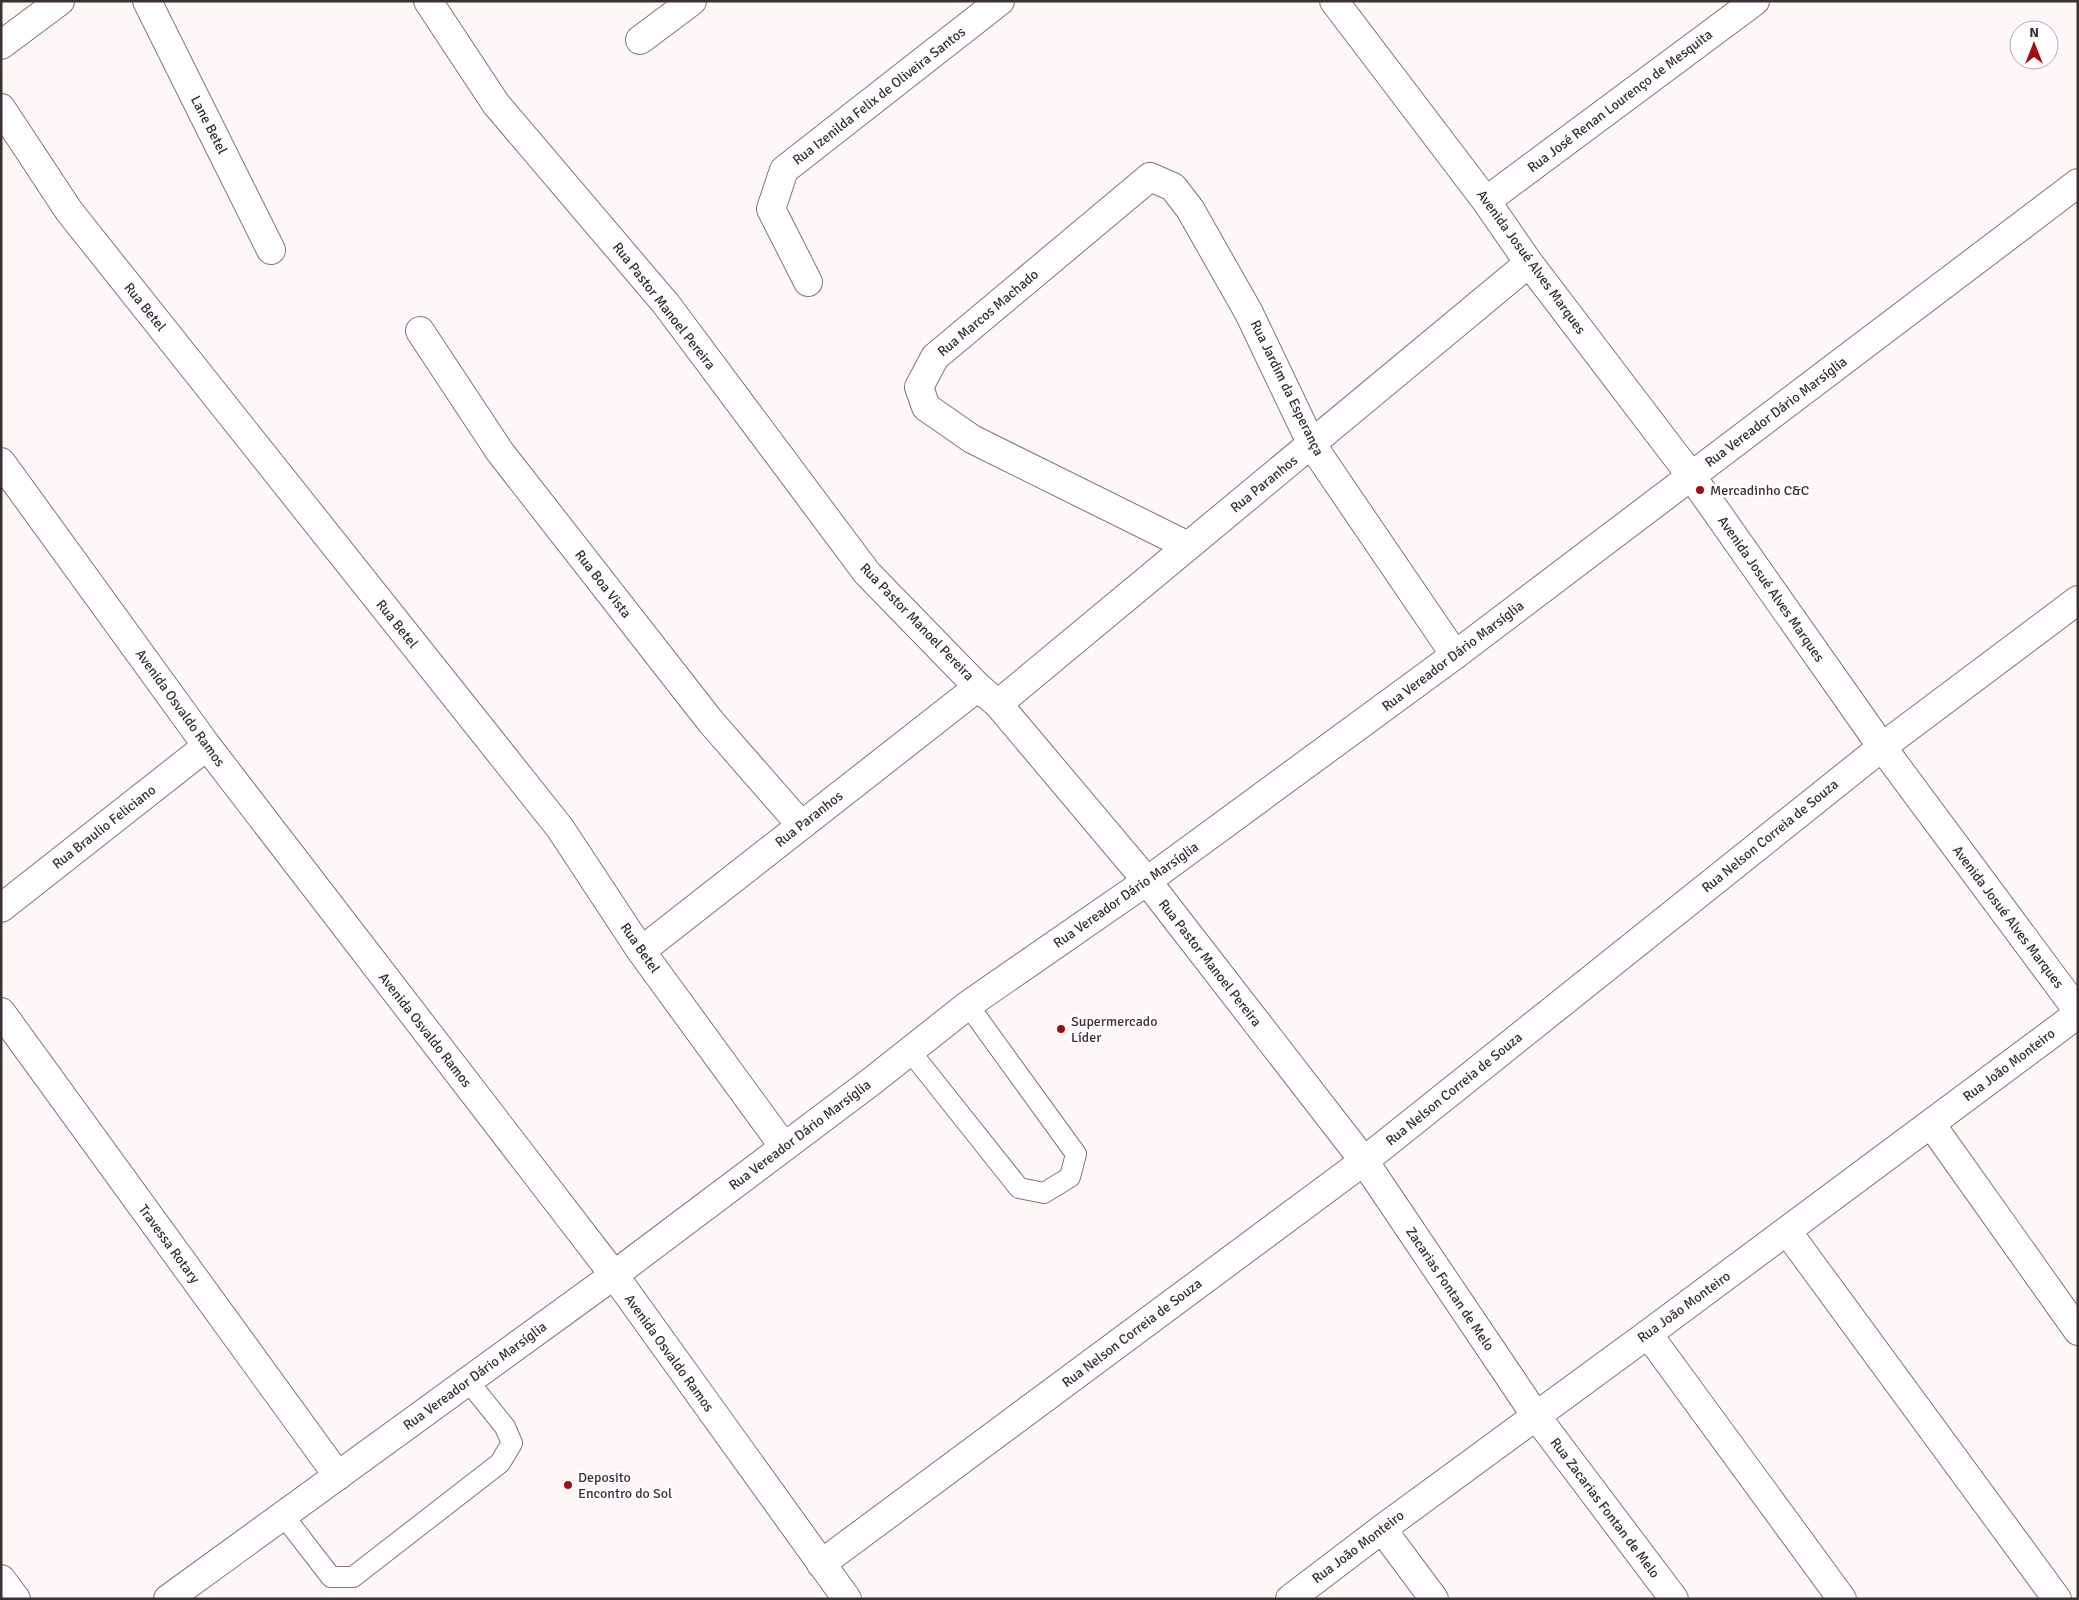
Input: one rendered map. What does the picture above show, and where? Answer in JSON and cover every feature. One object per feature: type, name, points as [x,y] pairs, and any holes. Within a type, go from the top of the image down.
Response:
[{"type":"street","points":[[1,45],[60,1]]},
{"type":"street","name":"Lane Betel","points":[[147,1],[271,250]]},
{"type":"street","name":"Rua Pastor Manoel Pereira","points":[[428,1],[496,104],[666,304],[867,573],[988,695],[1147,881],[1364,1162]]},
{"type":"street","points":[[640,40],[692,1]]},
{"type":"street","name":"Rua Izenilda Felix de Oliveira Santos","points":[[808,282],[771,209],[784,170],[1000,1]]},
{"type":"street","name":"Avenida Josué Alves Marques","points":[[1334,1],[1486,201],[1529,263],[1692,476],[1882,747],[2078,1012]]},
{"type":"street","name":"Rua José Renan Lourenço de Mesquita","points":[[1486,201],[1755,1]]},
{"type":"street","name":"Rua Betel","points":[[1,108],[69,211],[560,828],[642,951],[784,1147]]},
{"type":"street","name":"Rua Jardim da Esperança","points":[[1150,177],[1173,187],[1190,209],[1249,312],[1312,444],[1456,655]]},
{"type":"street","name":"Rua Marcos Machado","points":[[1150,177],[935,357],[919,387],[926,407],[972,439],[1188,546]]},
{"type":"street","name":"Rua Vereador Dário Marsíglia","points":[[168,1599],[614,1276],[968,1005],[1147,881],[1456,655],[2078,183]]},
{"type":"street","name":"Rua Paranhos","points":[[642,951],[801,825],[988,695],[1188,546],[1529,263]]},
{"type":"street","name":"Rua Boa Vista","points":[[420,331],[500,452],[711,722],[801,825]]},
{"type":"street","name":"Avenida Osvaldo Ramos","points":[[1,462],[207,746],[614,1276],[847,1599]]},
{"type":"street","name":"Rua Nelson Correia de Souza","points":[[821,1564],[1364,1162],[1882,747],[2078,600]]},
{"type":"street","name":"Rua Braulio Feliciano","points":[[1,908],[207,746]]},
{"type":"street","name":"Travessa Rotary","points":[[1,1012],[338,1476]]},
{"type":"street","name":"Rua João Monteiro","points":[[1290,1599],[1382,1529],[1787,1231],[2078,1012]]},
{"type":"street","points":[[1930,1124],[2078,1331]]},
{"type":"street","name":"Zacarias Fontan de Melo","points":[[1364,1162],[1536,1416]]},
{"type":"street","points":[[1787,1231],[2057,1599]]},
{"type":"street","points":[[1648,1334],[1842,1599]]},
{"type":"street","name":"Rua Zacarias Fontan de Melo","points":[[1536,1416],[1674,1599]]},
{"type":"street","points":[[1382,1529],[1434,1599]]},
{"type":"street","points":[[1,1579],[16,1599]]},
{"type":"lane","points":[[910,1051],[1019,1188],[1044,1193],[1070,1178],[1076,1154],[968,1005]]},
{"type":"lane","points":[[283,1515],[331,1577],[353,1577],[500,1463],[512,1443],[505,1427],[468,1381]]},
{"type":"place","name":"Mercadinho C&C","points":[[1700,490]]},
{"type":"place","name":"Supermercado Líder","points":[[1061,1029]]},
{"type":"place","name":"Deposito Encontro do Sol","points":[[568,1485]]}]
